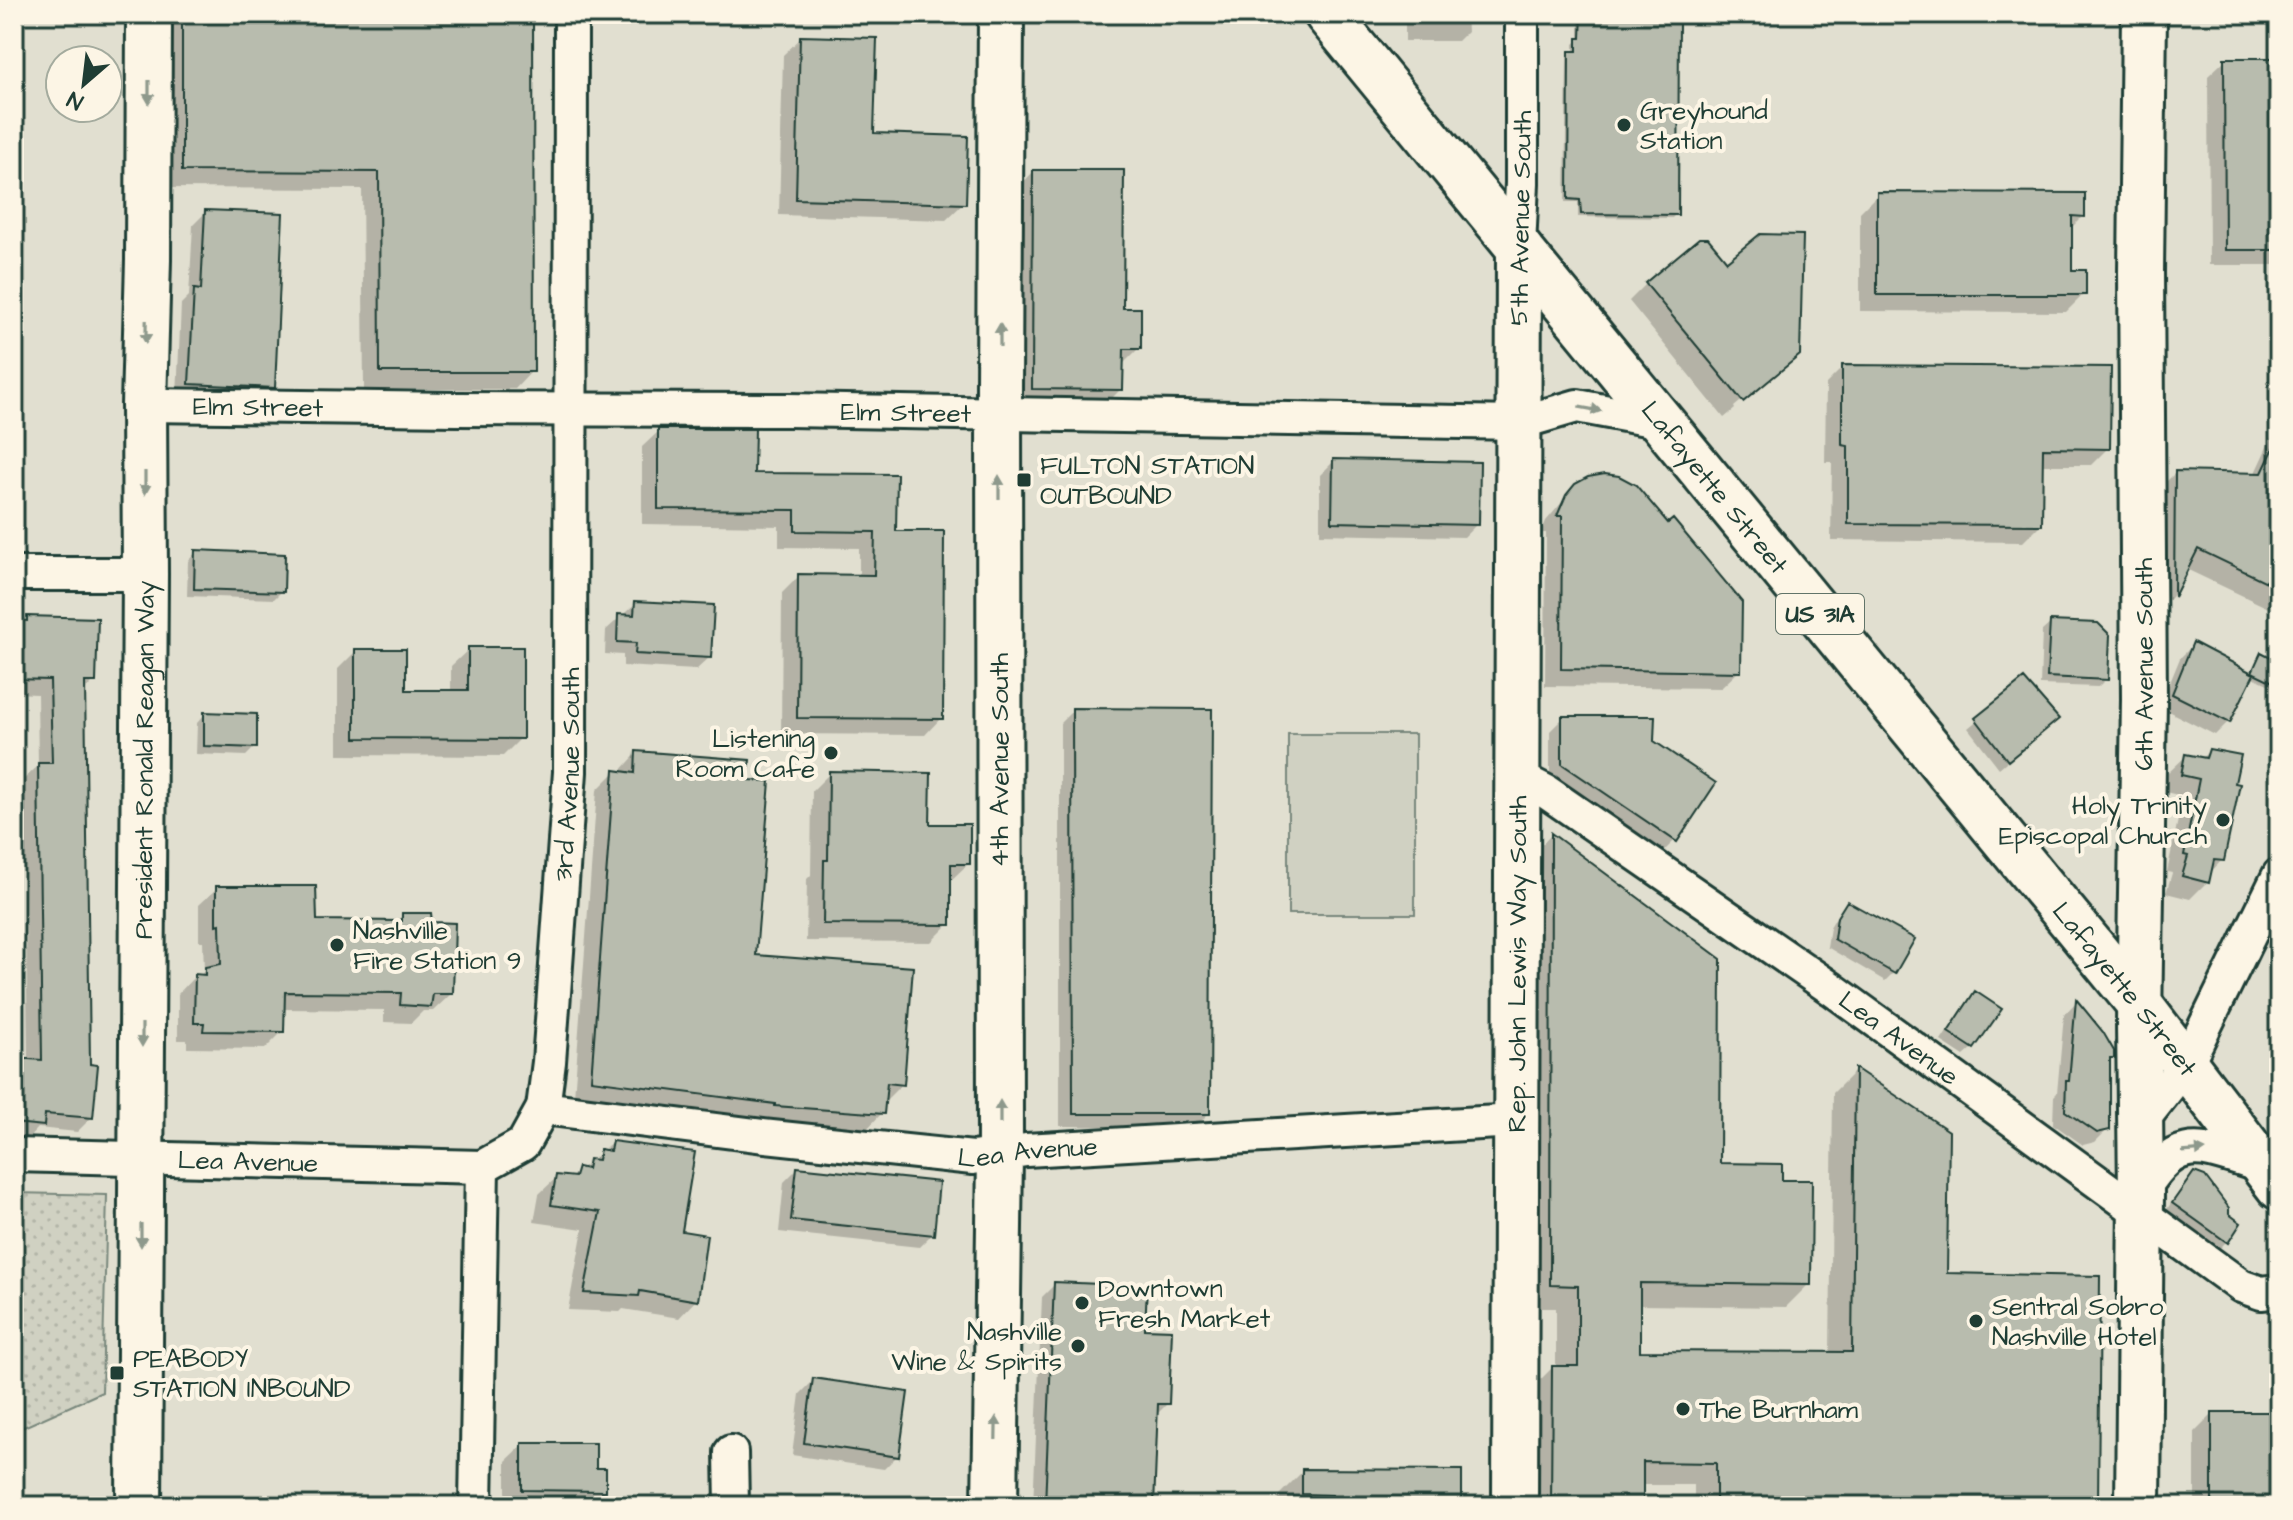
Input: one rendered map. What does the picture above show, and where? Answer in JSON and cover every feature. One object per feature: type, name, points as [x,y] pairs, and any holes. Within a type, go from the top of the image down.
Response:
[{"type":"street","name":"President Ronald Reagan Way","points":[[139,1506],[149,14]]},
{"type":"street","name":"3rd Avenue South","points":[[482,1167],[523,1144],[543,1108],[570,772],[571,14]]},
{"type":"street","name":"4th Avenue South","points":[[995,1506],[1000,1156],[1001,14]]},
{"type":"street","name":"Lafayette Street","points":[[1327,14],[2140,1005],[2271,1177]]},
{"type":"street","name":"5th Avenue South","points":[[1519,423],[1522,14]]},
{"type":"street","name":"6th Avenue South","points":[[2138,1506],[2144,699],[2141,272],[2144,14]]},
{"type":"street","name":"Elm Street","points":[[144,405],[999,413],[1519,423],[1577,406],[1662,422]]},
{"type":"street","name":"Rep. John Lewis Way South","points":[[1515,1506],[1519,423]]},
{"type":"street","points":[[14,574],[145,574]]},
{"type":"street","name":"Lea Avenue","points":[[1518,777],[1545,791],[2141,1203],[2241,1286],[2261,1293],[2279,1291]]},
{"type":"street","points":[[2141,1122],[2186,1065],[2279,875]]},
{"type":"street","name":"Lea Avenue","points":[[543,1108],[973,1158],[1026,1150],[1515,1121]]},
{"type":"street","points":[[2141,1203],[2152,1174],[2165,1159],[2188,1148],[2205,1150],[2271,1177]]},
{"type":"street","name":"Lea Avenue","points":[[14,1155],[482,1167]]},
{"type":"street","points":[[476,1506],[482,1167]]},
{"type":"street","points":[[731,1452],[732,1506]]},
{"type":"shaded area","points":[[14,14],[2279,14],[2279,1506],[14,1506]]},
{"type":"shaded area","points":[[1288,734],[1415,734],[1415,914],[1288,914]]},
{"type":"shaded area","points":[[14,1193],[107,1195],[102,1392],[17,1430],[14,1436]]},
{"type":"building","points":[[182,14],[533,14],[534,372],[380,372],[379,172],[182,171]]},
{"type":"building","name":"Greyhound Station","points":[[1582,14],[1647,14],[1647,18],[1679,19],[1678,215],[1581,214],[1580,200],[1568,199],[1569,51],[1577,51]]},
{"type":"building","points":[[800,36],[877,38],[874,133],[968,136],[966,204],[796,199]]},
{"type":"building","points":[[2224,58],[2279,58],[2279,250],[2225,250]]},
{"type":"building","points":[[1033,170],[1124,170],[1123,308],[1141,308],[1141,349],[1124,349],[1123,390],[1032,389]]},
{"type":"building","points":[[1877,192],[2085,193],[2085,217],[2072,216],[2072,270],[2086,270],[2086,295],[1877,295]]},
{"type":"building","points":[[205,210],[283,213],[275,388],[189,384],[194,289],[201,290]]},
{"type":"building","points":[[1760,234],[1803,235],[1800,355],[1743,402],[1645,283],[1699,238],[1708,238],[1727,261]]},
{"type":"building","points":[[1842,365],[2111,367],[2110,449],[2043,448],[2042,525],[1848,524],[1848,446],[1842,445]]},
{"type":"building","points":[[658,429],[755,429],[754,473],[897,474],[896,531],[944,531],[943,719],[797,718],[798,574],[874,575],[875,532],[795,531],[795,510],[658,509]]},
{"type":"building","points":[[2279,437],[2279,588],[2198,549],[2174,597],[2175,471],[2262,473]]},
{"type":"building","points":[[1333,459],[1480,462],[1479,525],[1332,522]]},
{"type":"building","points":[[1605,474],[1619,476],[1636,485],[1668,523],[1673,519],[1742,602],[1741,672],[1561,669],[1562,516],[1557,516],[1566,495],[1575,484],[1588,477]]},
{"type":"building","points":[[195,550],[285,554],[284,592],[194,589]]},
{"type":"building","points":[[635,601],[714,605],[711,658],[635,654],[636,643],[617,642],[618,614],[634,615]]},
{"type":"building","points":[[27,616],[98,618],[96,682],[85,682],[90,1064],[98,1065],[93,1118],[45,1114],[44,1126],[14,1123],[14,1058],[42,1060],[38,763],[52,763],[50,680],[14,679],[14,620],[27,621]]},
{"type":"building","points":[[2050,621],[2098,623],[2110,635],[2108,680],[2047,677]]},
{"type":"building","points":[[2193,642],[2254,674],[2230,723],[2172,694]]},
{"type":"building","points":[[468,647],[523,647],[523,739],[355,738],[355,649],[406,649],[406,690],[468,690]]},
{"type":"building","points":[[2261,652],[2279,661],[2279,685],[2252,672]]},
{"type":"building","points":[[2024,679],[2059,719],[2008,761],[1975,718]]},
{"type":"building","points":[[1072,708],[1212,709],[1210,1114],[1073,1114]]},
{"type":"building","points":[[204,712],[257,714],[257,748],[204,746]]},
{"type":"building","points":[[1562,716],[1655,716],[1654,741],[1716,783],[1677,842],[1562,764]]},
{"type":"building","points":[[2209,749],[2241,755],[2235,783],[2240,784],[2224,861],[2214,860],[2209,883],[2182,876],[2188,856],[2184,855],[2199,779],[2181,775],[2185,754],[2206,758]]},
{"type":"building","points":[[636,751],[750,760],[748,780],[770,781],[756,955],[913,967],[904,1085],[887,1083],[884,1114],[775,1106],[591,1080],[614,770],[635,773]]},
{"type":"building","points":[[829,771],[931,773],[930,824],[970,824],[970,864],[951,864],[951,925],[823,924],[824,860],[828,860]]},
{"type":"building","points":[[1551,833],[1721,959],[1720,1163],[1782,1164],[1782,1180],[1812,1180],[1811,1285],[1640,1283],[1640,1351],[1852,1352],[1855,1068],[1949,1131],[1947,1273],[2100,1276],[2098,1506],[1814,1499],[1814,1506],[1716,1506],[1716,1463],[1643,1462],[1643,1506],[1551,1506],[1552,1366],[1578,1366],[1578,1286],[1550,1285]]},
{"type":"building","name":"Nashville Fire Station 9","points":[[216,886],[316,886],[317,920],[402,921],[402,913],[431,913],[432,922],[455,923],[453,994],[433,994],[431,1007],[400,1005],[401,993],[285,992],[284,1032],[203,1031],[204,1023],[194,1023],[195,974],[205,975],[205,967],[221,964],[220,924],[216,925]]},
{"type":"building","points":[[1847,901],[1915,939],[1895,974],[1834,939],[1837,917]]},
{"type":"building","points":[[1975,991],[2002,1009],[1974,1049],[1948,1032]]},
{"type":"building","points":[[2076,999],[2114,1051],[2114,1058],[2110,1058],[2110,1130],[2097,1133],[2065,1111]]},
{"type":"building","points":[[612,1141],[695,1152],[682,1231],[707,1235],[698,1301],[640,1291],[639,1296],[584,1293],[600,1212],[551,1205],[556,1175],[575,1177],[578,1167],[587,1169],[589,1159],[598,1160],[600,1149],[610,1151]]},
{"type":"building","points":[[797,1167],[939,1182],[934,1235],[791,1220]]},
{"type":"building","points":[[2194,1172],[2205,1176],[2229,1208],[2229,1214],[2241,1223],[2228,1243],[2172,1203]]},
{"type":"building","points":[[1054,1282],[1147,1286],[1145,1329],[1172,1330],[1169,1404],[1158,1404],[1154,1506],[1045,1506]]},
{"type":"building","points":[[813,1378],[908,1392],[899,1457],[804,1443]]},
{"type":"building","points":[[2212,1412],[2279,1412],[2279,1506],[2212,1506]]},
{"type":"building","points":[[522,1443],[596,1443],[596,1468],[606,1468],[606,1491],[522,1490]]},
{"type":"building","points":[[1302,1469],[1462,1470],[1462,1506],[1332,1506],[1332,1495],[1302,1494]]},
{"type":"place","name":"Greyhound Station","points":[[1624,125]]},
{"type":"place","name":"FULTON STATION OUTBOUND","points":[[1024,480]]},
{"type":"place","name":"Listening Room Cafe","points":[[831,753]]},
{"type":"place","name":"Holy Trinity Episcopal Church","points":[[2223,820]]},
{"type":"place","name":"Nashville Fire Station 9","points":[[337,945]]},
{"type":"place","name":"Downtown Fresh Market","points":[[1082,1303]]},
{"type":"place","name":"Sentral Sobro Nashville Hotel","points":[[1976,1321]]},
{"type":"place","name":"Nashville Wine & Spirits","points":[[1078,1346]]},
{"type":"place","name":"PEABODY STATION INBOUND","points":[[117,1373]]},
{"type":"place","name":"The Burnham","points":[[1683,1409]]}]
